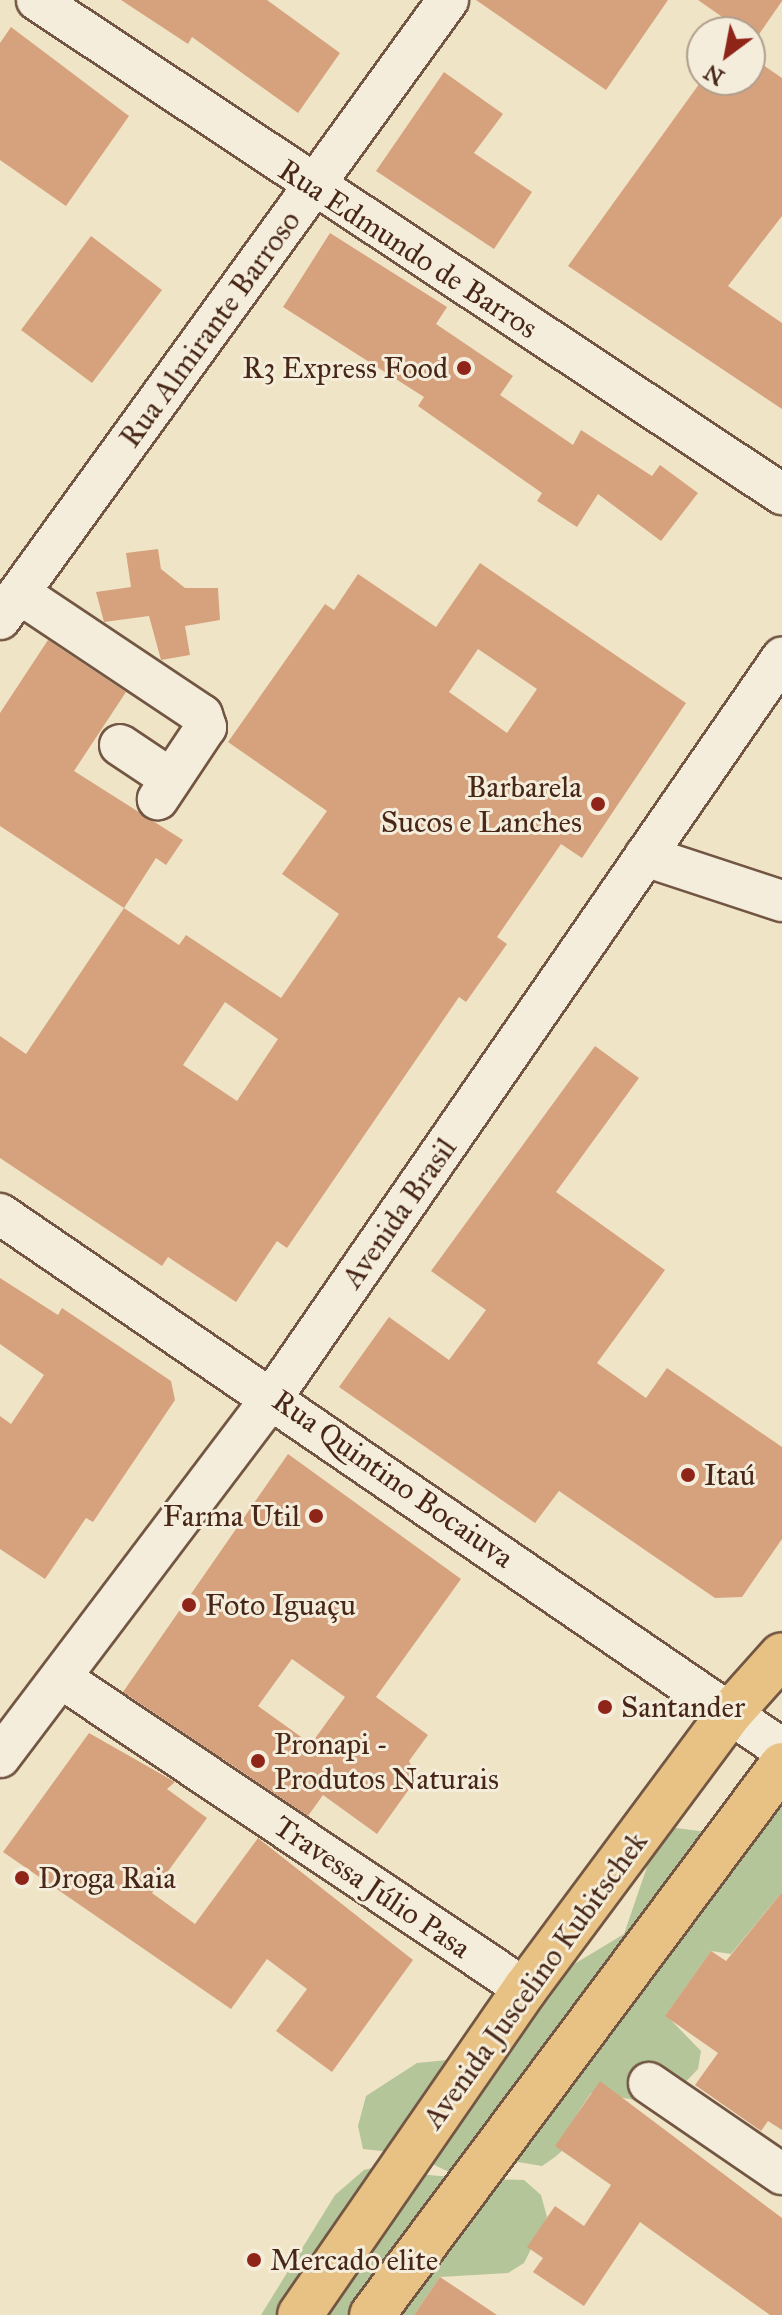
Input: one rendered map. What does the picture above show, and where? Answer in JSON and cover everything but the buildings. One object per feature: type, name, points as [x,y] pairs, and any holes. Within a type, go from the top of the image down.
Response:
[{"type":"main road","name":"Avenida Juscelino Kubitschek","points":[[300,2315],[525,1989],[731,1712],[782,1655]]},
{"type":"main road","points":[[372,2315],[782,1765]]},
{"type":"street","name":"Rua Edmundo de Barros","points":[[37,0],[313,187],[782,494]]},
{"type":"street","name":"Rua Almirante Barroso","points":[[9,606],[448,0]]},
{"type":"street","points":[[9,606],[202,715],[206,727],[164,789],[120,745]]},
{"type":"street","name":"Avenida Brasil","points":[[0,1757],[273,1396],[782,658]]},
{"type":"street","points":[[645,856],[782,901]]},
{"type":"street","name":"Rua Quintino Bocaiuva","points":[[0,1214],[273,1396],[782,1749]]},
{"type":"street","name":"Travessa Júlio Pasa","points":[[61,1678],[525,1989]]},
{"type":"street","points":[[649,2083],[782,2174]]},
{"type":"green space","points":[[782,1793],[782,1892],[731,1954],[711,1951],[666,2015],[701,2051],[698,2069],[675,2093],[649,2102],[591,2093],[577,2114],[571,2143],[555,2157],[542,2166],[512,2161],[484,2179],[524,2180],[541,2195],[547,2217],[524,2263],[508,2273],[440,2277],[414,2315],[261,2315],[335,2195],[364,2170],[392,2163],[418,2174],[462,2178],[411,2154],[363,2149],[358,2126],[366,2096],[417,2063],[468,2058],[511,2042],[552,1993],[556,1975],[624,1934],[661,1826],[745,1837],[765,1830]]},
{"type":"place","name":"R3 Express Food","points":[[464,368]]},
{"type":"place","name":"Barbarela Sucos e Lanches","points":[[598,804]]},
{"type":"place","name":"Itaú","points":[[688,1475]]},
{"type":"place","name":"Farma Util","points":[[316,1516]]},
{"type":"place","name":"Foto Iguaçu","points":[[189,1605]]},
{"type":"place","name":"Santander","points":[[605,1707]]},
{"type":"place","name":"Pronapi - Produtos Naturais","points":[[258,1761]]},
{"type":"place","name":"Droga Raia","points":[[22,1878]]},
{"type":"place","name":"Mercado elite","points":[[254,2260]]}]
